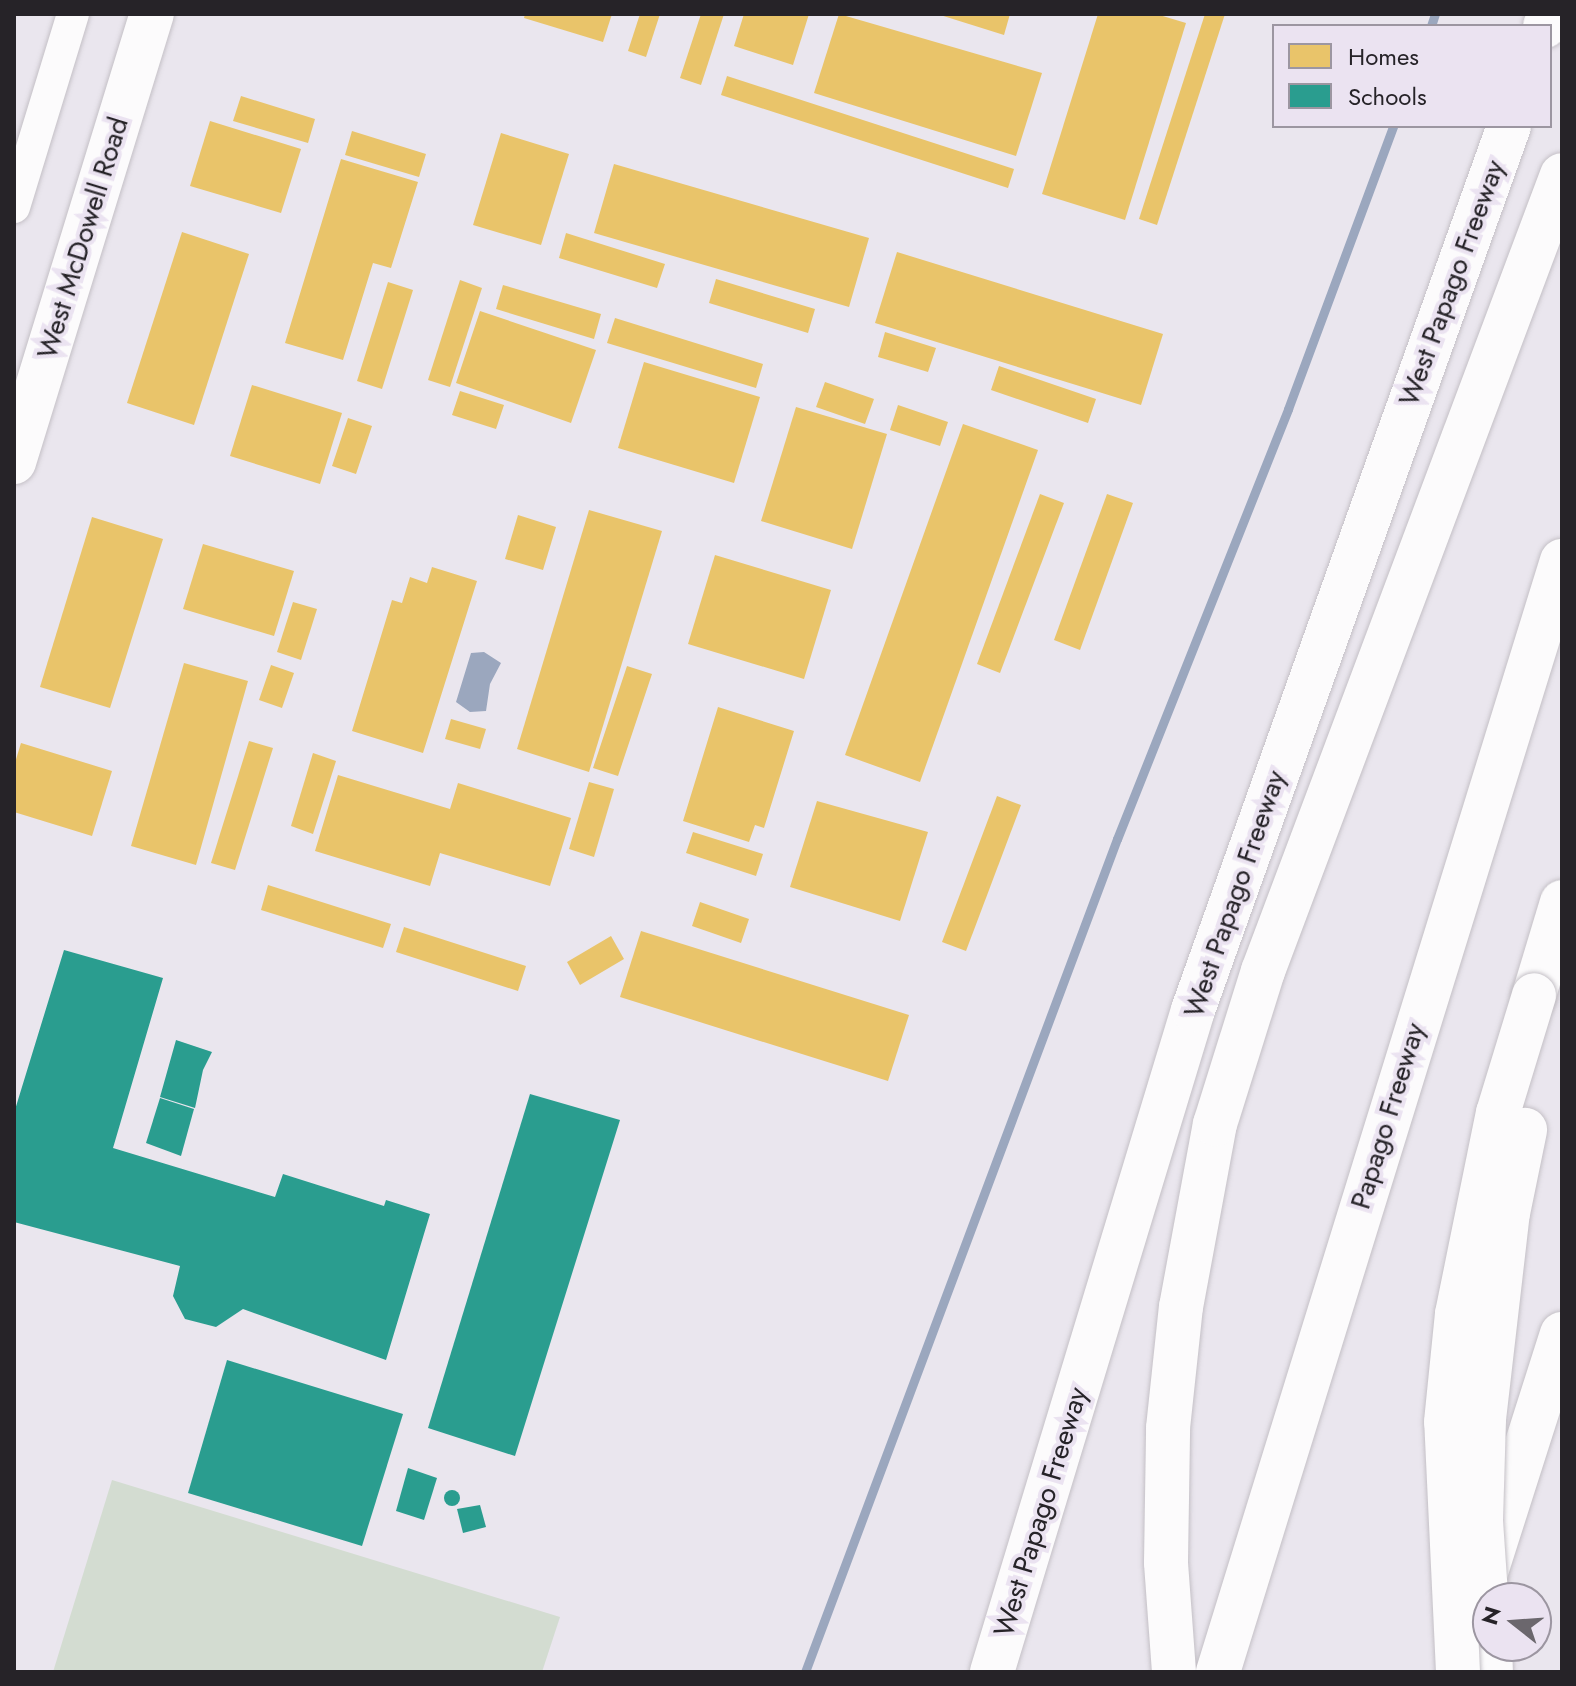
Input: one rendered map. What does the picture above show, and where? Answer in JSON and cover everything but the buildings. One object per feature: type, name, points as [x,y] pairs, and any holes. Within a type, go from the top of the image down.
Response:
[{"type":"main road","name":"West McDowell Road","points":[[14,462],[152,14]]},
{"type":"main road","name":"West Papago Freeway","points":[[992,1672],[1193,1010],[1508,128]]},
{"type":"main road","points":[[1174,1672],[1166,1562],[1168,1428],[1199,1202],[1240,1034],[1562,175]]},
{"type":"main road","name":"Papago Freeway","points":[[1218,1672],[1562,561]]},
{"type":"main road","points":[[1485,1582],[1481,1520],[1493,1319],[1562,902]]},
{"type":"main road","points":[[1188,1672],[1441,944]]},
{"type":"main road","points":[[1455,1672],[1446,1422],[1457,1314],[1498,1113],[1548,1001]]},
{"type":"main road","points":[[1455,1672],[1562,1334]]},
{"type":"street","points":[[14,207],[73,14]]},
{"type":"shaded area","points":[[112,1480],[560,1617],[542,1672],[53,1672]]},
{"type":"water","points":[[484,652],[501,663],[490,684],[486,711],[470,712],[456,702],[471,653]]},
{"type":"waterway","points":[[1432,24],[1435,14]]},
{"type":"waterway","points":[[805,1672],[1117,839],[1288,409],[1392,128]]}]
